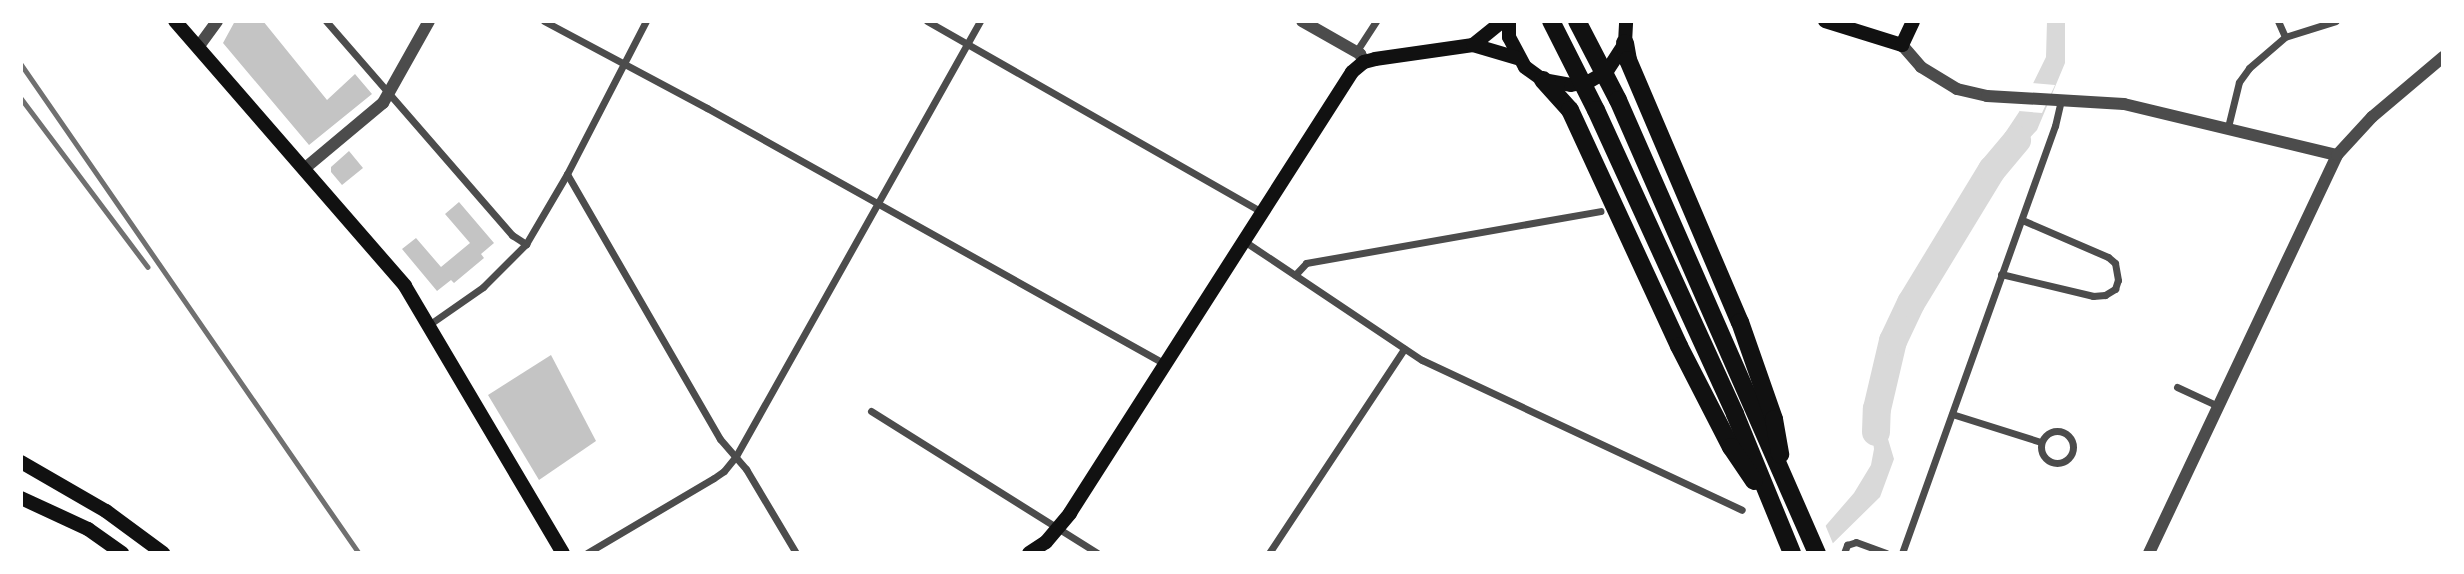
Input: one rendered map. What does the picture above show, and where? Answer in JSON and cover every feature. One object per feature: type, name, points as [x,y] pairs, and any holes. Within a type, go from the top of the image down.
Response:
[{"type":"highway","points":[[1551,21],[1735,414],[1792,553]]},
{"type":"highway","points":[[1577,21],[1630,128],[1817,553]]},
{"type":"highway","points":[[1628,28],[1628,60],[1740,322],[1774,419],[1785,484]]},
{"type":"highway","points":[[1543,80],[1570,110],[1679,346],[1731,447],[1773,510]]},
{"type":"main road","points":[[175,21],[405,286],[430,324],[563,553]]},
{"type":"main road","points":[[1474,45],[1503,21]]},
{"type":"main road","points":[[1509,21],[1509,37],[1517,58]]},
{"type":"main road","points":[[1825,21],[1902,45],[1913,21]]},
{"type":"main road","points":[[1029,553],[1058,529],[1360,57],[1474,45],[1517,58],[1543,80],[1571,85],[1590,81],[1607,71],[1628,28]]},
{"type":"main road","points":[[21,462],[94,503],[163,553]]},
{"type":"main road","points":[[21,498],[88,529],[122,553]]},
{"type":"street","points":[[199,46],[217,21]]},
{"type":"street","points":[[327,21],[512,235],[526,244]]},
{"type":"street","points":[[304,169],[383,103],[429,21]]},
{"type":"street","points":[[544,21],[624,62],[1164,364]]},
{"type":"street","points":[[430,324],[483,287],[526,244],[567,174],[646,21]]},
{"type":"street","points":[[927,21],[1262,212]]},
{"type":"street","points":[[587,553],[714,478],[724,471],[736,456],[980,21]]},
{"type":"street","points":[[1302,21],[1360,57],[1376,21]]},
{"type":"street","points":[[2278,21],[2285,37]]},
{"type":"street","points":[[2228,127],[2239,82],[2249,68],[2285,37],[2336,21]]},
{"type":"street","points":[[1902,45],[1921,66],[1957,89],[1987,96],[2124,104],[2337,155]]},
{"type":"street","points":[[2149,553],[2337,155],[2372,117],[2443,57]]},
{"type":"street","points":[[1902,553],[2022,220],[2055,99]]},
{"type":"street","points":[[567,174],[720,439],[736,456],[796,553]]},
{"type":"street","points":[[1295,275],[1306,263],[1600,211]]},
{"type":"street","points":[[2001,274],[2093,296],[2105,295],[2115,289],[2118,280],[2115,263],[2108,257],[2022,220]]},
{"type":"street","points":[[1244,241],[1404,349],[1499,397],[1742,510]]},
{"type":"street","points":[[1269,553],[1404,349]]},
{"type":"street","points":[[2177,387],[2218,406]]},
{"type":"street","points":[[871,411],[1097,553]]},
{"type":"street","points":[[1952,414],[2041,442]]},
{"type":"street","points":[[2061,431],[2072,441],[2073,450],[2067,460],[2056,464],[2045,458],[2041,442],[2050,432],[2061,431]]},
{"type":"street","points":[[1844,553],[1847,545],[1856,542],[1886,553]]},
{"type":"shaded area","points":[[2047,21],[2065,21],[2065,63],[2037,130],[1996,173],[1985,163],[2019,112],[2046,57]]},
{"type":"shaded area","points":[[1874,392],[1888,398],[1882,419],[1894,459],[1880,497],[1823,553],[1802,553],[1854,493],[1871,465],[1874,449],[1869,409]]},
{"type":"pier","points":[[2032,83],[2055,85],[2042,113],[2019,111]]},
{"type":"pier","points":[[1824,522],[1834,546],[1828,553],[1798,553]]},
{"type":"building","points":[[235,21],[263,21],[327,100],[355,74],[372,94],[309,145],[223,43]]},
{"type":"building","points":[[349,151],[363,168],[342,185],[331,172],[331,167]]},
{"type":"building","points":[[459,202],[494,243],[481,254],[484,258],[454,283],[451,280],[437,291],[402,249],[416,238],[441,267],[470,243],[445,214]]},
{"type":"building","points":[[551,355],[596,441],[539,480],[488,395]]},
{"type":"waterway","points":[[1876,432],[1877,409],[1893,341],[1911,303],[1992,170],[2017,140]]},
{"type":"railway","points":[[21,64],[359,553]]},
{"type":"railway","points":[[21,98],[148,267]]}]
